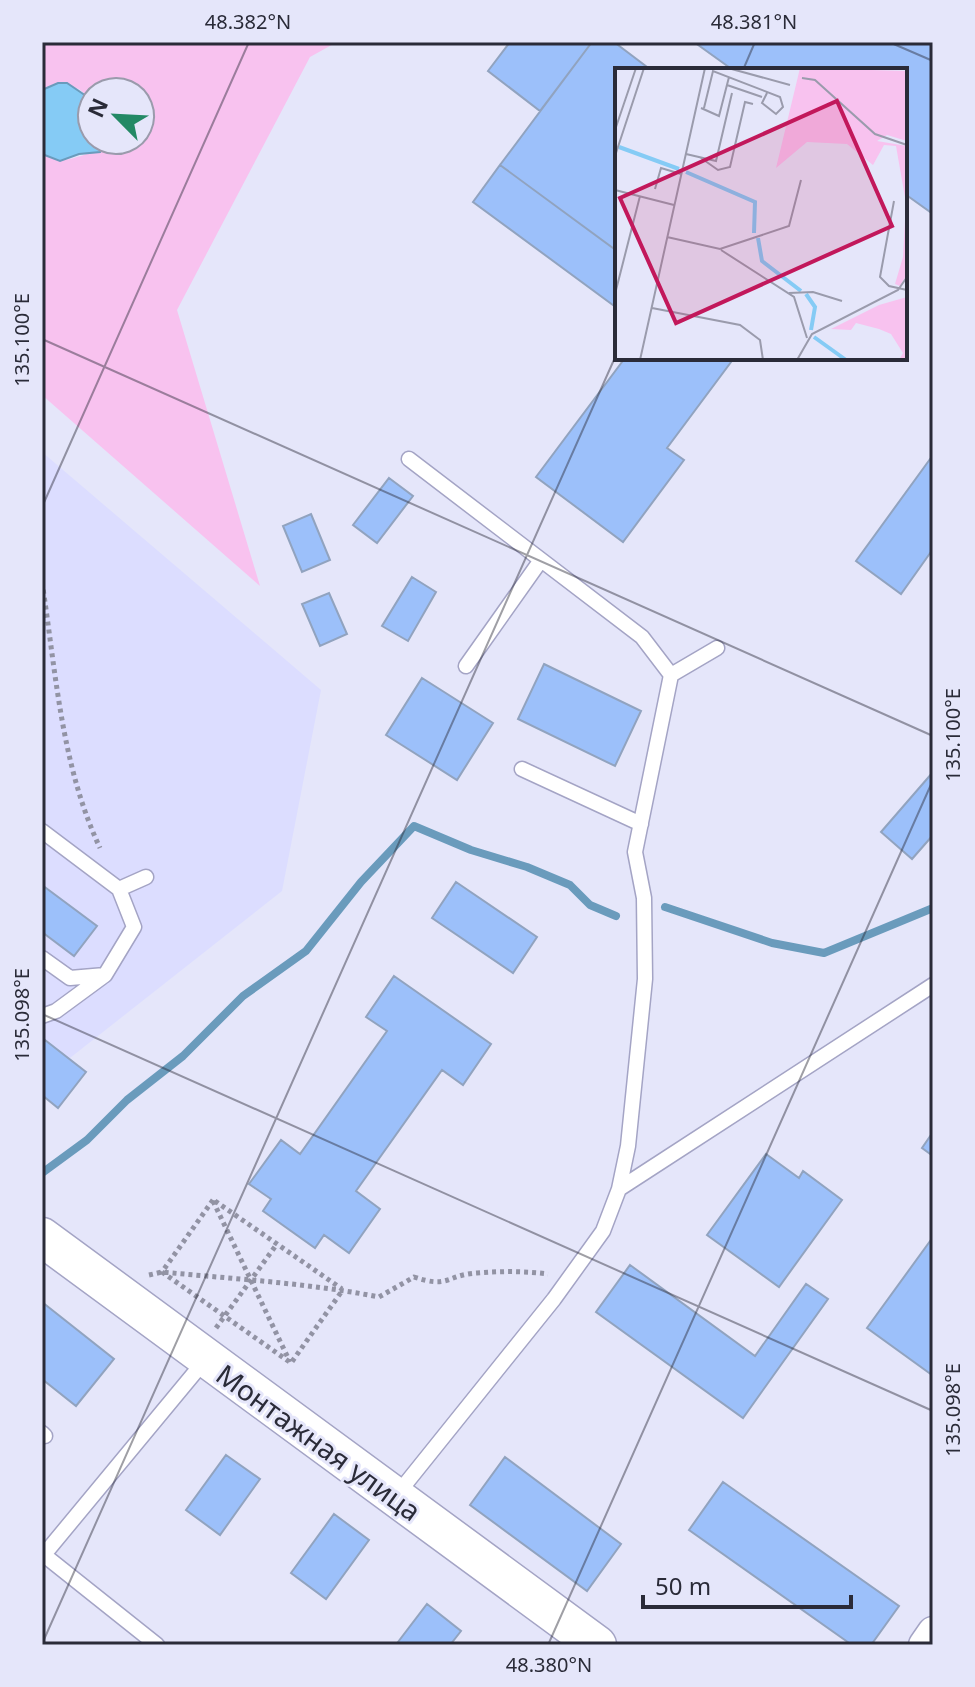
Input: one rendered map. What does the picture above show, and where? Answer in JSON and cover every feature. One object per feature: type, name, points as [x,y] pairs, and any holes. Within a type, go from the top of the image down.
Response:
[{"type":"street","name":"Монтажная улица","points":[[42,1237],[597,1645]]},
{"type":"street","points":[[924,1645],[933,1632]]},
{"type":"lane","points":[[409,459],[642,637],[671,675]]},
{"type":"lane","points":[[466,666],[541,560]]},
{"type":"lane","points":[[395,1497],[554,1299],[603,1231],[619,1189],[628,1146],[645,979],[644,898],[635,852],[671,675],[717,648]]},
{"type":"lane","points":[[522,769],[641,824]]},
{"type":"lane","points":[[42,831],[119,889],[134,927],[105,975],[56,1011],[42,1016]]},
{"type":"lane","points":[[119,889],[146,877]]},
{"type":"lane","points":[[42,958],[70,978],[105,975]]},
{"type":"lane","points":[[619,1189],[933,985]]},
{"type":"lane","points":[[157,1645],[43,1556],[207,1358]]},
{"type":"path","points":[[42,582],[66,752],[91,829],[119,889]]},
{"type":"path","points":[[213,1200],[342,1290]]},
{"type":"path","points":[[162,1272],[213,1200]]},
{"type":"path","points":[[213,1200],[291,1363]]},
{"type":"path","points":[[225,1317],[277,1244]]},
{"type":"path","points":[[162,1272],[342,1290],[379,1297],[414,1277],[436,1285],[473,1273],[524,1271],[560,1276]]},
{"type":"path","points":[[162,1272],[291,1363]]},
{"type":"path","points":[[291,1363],[342,1290]]},
{"type":"shaded area","points":[[42,42],[337,42],[310,57],[177,310],[260,586],[42,395],[42,154],[66,160],[80,156],[156,156],[156,76],[76,76],[76,88],[58,83],[42,90]]},
{"type":"shaded area","points":[[42,452],[321,690],[282,891],[42,1080]]},
{"type":"water","points":[[58,83],[67,83],[76,89],[76,155],[60,161],[42,154],[42,90]]},
{"type":"building","points":[[510,42],[592,42],[540,111],[488,71]]},
{"type":"building","points":[[592,42],[614,42],[648,68],[615,68],[615,250],[500,165]]},
{"type":"building","points":[[694,42],[933,42],[933,214],[907,195],[907,68],[730,68]]},
{"type":"building","points":[[500,165],[615,250],[615,307],[473,202]]},
{"type":"building","points":[[624,360],[733,360],[667,448],[684,460],[623,542],[536,477]]},
{"type":"building","points":[[933,455],[933,549],[901,594],[856,561]]},
{"type":"building","points":[[389,478],[413,496],[377,543],[353,525]]},
{"type":"building","points":[[311,514],[330,560],[302,572],[283,526]]},
{"type":"building","points":[[412,577],[436,592],[408,641],[382,626]]},
{"type":"building","points":[[329,593],[347,634],[320,646],[302,604]]},
{"type":"building","points":[[544,664],[641,711],[615,766],[518,719]]},
{"type":"building","points":[[422,678],[493,723],[457,780],[386,735]]},
{"type":"building","points":[[933,772],[933,835],[912,859],[881,832]]},
{"type":"building","points":[[456,882],[537,937],[513,973],[432,918]]},
{"type":"building","points":[[42,885],[97,926],[74,956],[42,932]]},
{"type":"building","points":[[394,976],[491,1044],[463,1085],[442,1070],[356,1191],[380,1209],[349,1253],[324,1235],[315,1248],[263,1211],[271,1199],[249,1184],[281,1140],[300,1154],[387,1031],[366,1017]]},
{"type":"building","points":[[45,1040],[86,1072],[58,1108],[42,1095],[42,1044]]},
{"type":"building","points":[[933,1132],[933,1156],[922,1148]]},
{"type":"building","points":[[766,1154],[799,1178],[803,1171],[842,1200],[779,1287],[707,1235]]},
{"type":"building","points":[[933,1237],[933,1373],[932,1375],[867,1328]]},
{"type":"building","points":[[630,1265],[755,1356],[806,1284],[828,1299],[743,1418],[596,1312]]},
{"type":"building","points":[[42,1302],[114,1359],[76,1406],[42,1379]]},
{"type":"building","points":[[226,1455],[260,1479],[220,1535],[186,1510]]},
{"type":"building","points":[[505,1457],[621,1544],[587,1591],[470,1505]]},
{"type":"building","points":[[723,1482],[899,1606],[871,1645],[852,1645],[689,1530]]},
{"type":"building","points":[[334,1514],[369,1540],[326,1599],[291,1573]]},
{"type":"building","points":[[427,1604],[461,1631],[450,1645],[402,1645],[398,1642]]},
{"type":"waterway","points":[[42,1173],[87,1140],[127,1100],[183,1056],[243,996],[306,951],[361,882],[414,826],[570,885],[590,905],[616,916]]},
{"type":"waterway","points":[[665,907],[772,943],[824,953],[933,908]]}]
